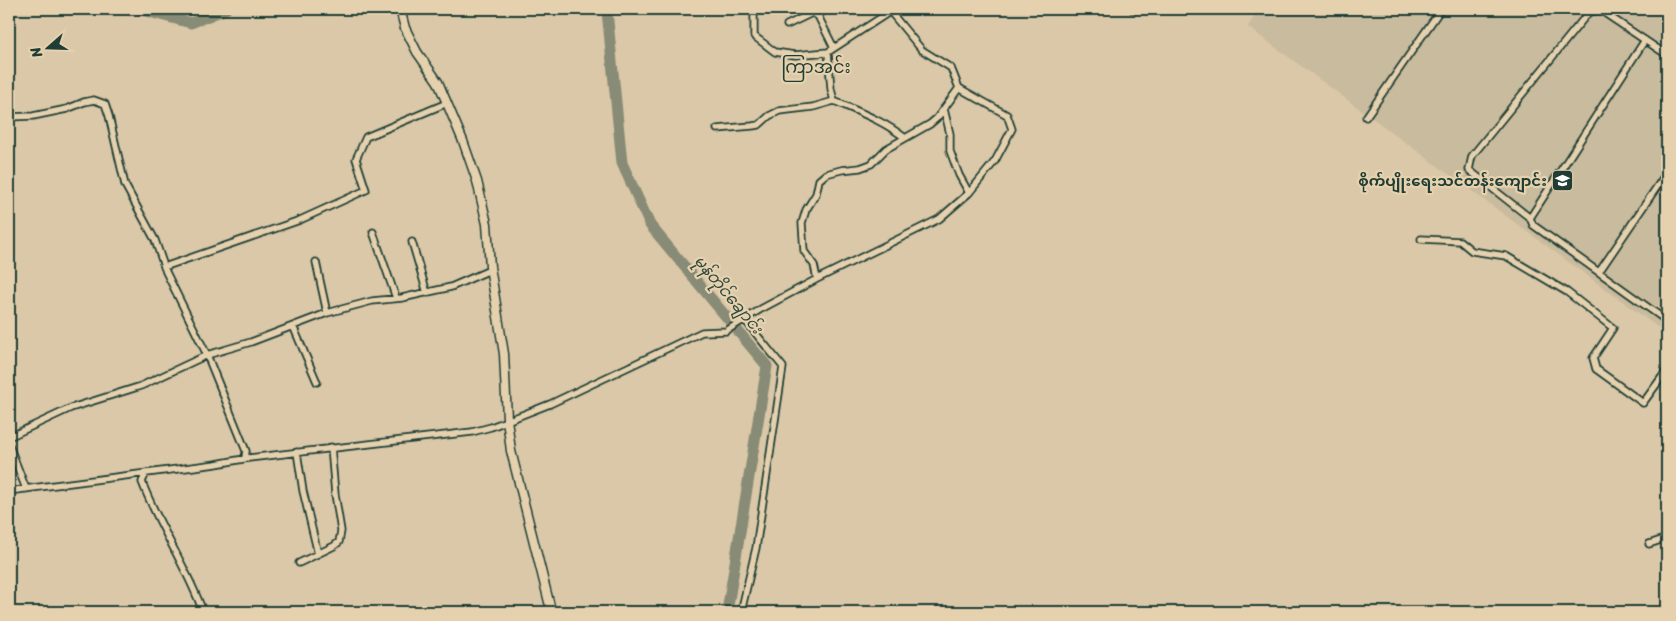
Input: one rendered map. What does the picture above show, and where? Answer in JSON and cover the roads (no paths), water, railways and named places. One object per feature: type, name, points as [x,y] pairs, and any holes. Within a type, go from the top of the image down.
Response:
[{"type":"street","points":[[400,9],[405,28],[413,44],[438,82],[477,181],[487,224],[490,270],[504,354],[507,420],[511,451],[550,606],[549,612]]},
{"type":"street","points":[[9,491],[245,458],[472,432],[550,404],[702,332],[726,331],[742,320],[817,279],[939,219],[969,193],[995,161],[1012,129],[1007,115],[959,88],[951,68],[922,50],[891,10],[828,52],[795,55],[775,52],[754,36],[754,9]]},
{"type":"street","points":[[818,16],[825,9]]},
{"type":"street","points":[[1132,9],[1146,9]]},
{"type":"street","points":[[1366,118],[1441,9]]},
{"type":"street","points":[[1667,55],[1600,10],[1586,10],[1472,156],[1469,170],[1530,218],[1533,225],[1667,321]]},
{"type":"street","points":[[787,25],[812,14],[818,16],[834,48]]},
{"type":"street","points":[[1530,218],[1645,40]]},
{"type":"street","points":[[828,52],[831,89],[834,101]]},
{"type":"street","points":[[817,279],[814,265],[804,251],[802,223],[806,210],[816,194],[820,180],[826,174],[860,168],[871,164],[886,149],[930,124],[959,88]]},
{"type":"street","points":[[9,117],[67,109],[94,100],[105,104],[125,185],[154,240],[164,267],[207,355],[246,451],[245,458]]},
{"type":"street","points":[[717,130],[759,125],[769,116],[779,111],[813,107],[834,101],[878,120],[905,138]]},
{"type":"street","points":[[164,267],[300,220],[366,190],[356,159],[366,137],[447,103]]},
{"type":"street","points":[[944,109],[950,134],[950,151],[959,175],[969,193]]},
{"type":"street","points":[[1599,272],[1667,172]]},
{"type":"street","points":[[373,232],[396,298]]},
{"type":"street","points":[[1421,239],[1460,241],[1472,250],[1506,256],[1567,292],[1613,328],[1592,358],[1596,369],[1643,403],[1667,370]]},
{"type":"street","points":[[412,242],[427,293]]},
{"type":"street","points":[[316,262],[327,313]]},
{"type":"street","points":[[9,437],[71,408],[141,386],[207,355],[251,342],[327,313],[372,301],[427,293],[451,287],[490,270]]},
{"type":"street","points":[[742,320],[783,367],[756,548],[742,612]]},
{"type":"street","points":[[293,326],[316,382]]},
{"type":"street","points":[[9,445],[26,489]]},
{"type":"street","points":[[299,563],[339,542],[341,531],[335,494],[331,448]]},
{"type":"street","points":[[297,452],[318,554]]},
{"type":"street","points":[[146,473],[142,482],[146,493],[173,544],[203,612]]},
{"type":"street","points":[[1649,544],[1667,538]]},
{"type":"waterway","name":"မုန်တိုင်ချောင်း","points":[[138,9],[191,23],[226,9]]},
{"type":"waterway","name":"မုန်တိုင်ချောင်း","points":[[603,9],[607,11],[622,163],[650,225],[767,366],[727,612]]},
{"type":"place","name":"စိုက်ပျိုးရေးသင်တန်းကျောင်း","points":[[1563,181]]},
{"type":"district","name":"ကြာအင်း","points":[[816,67]]}]
